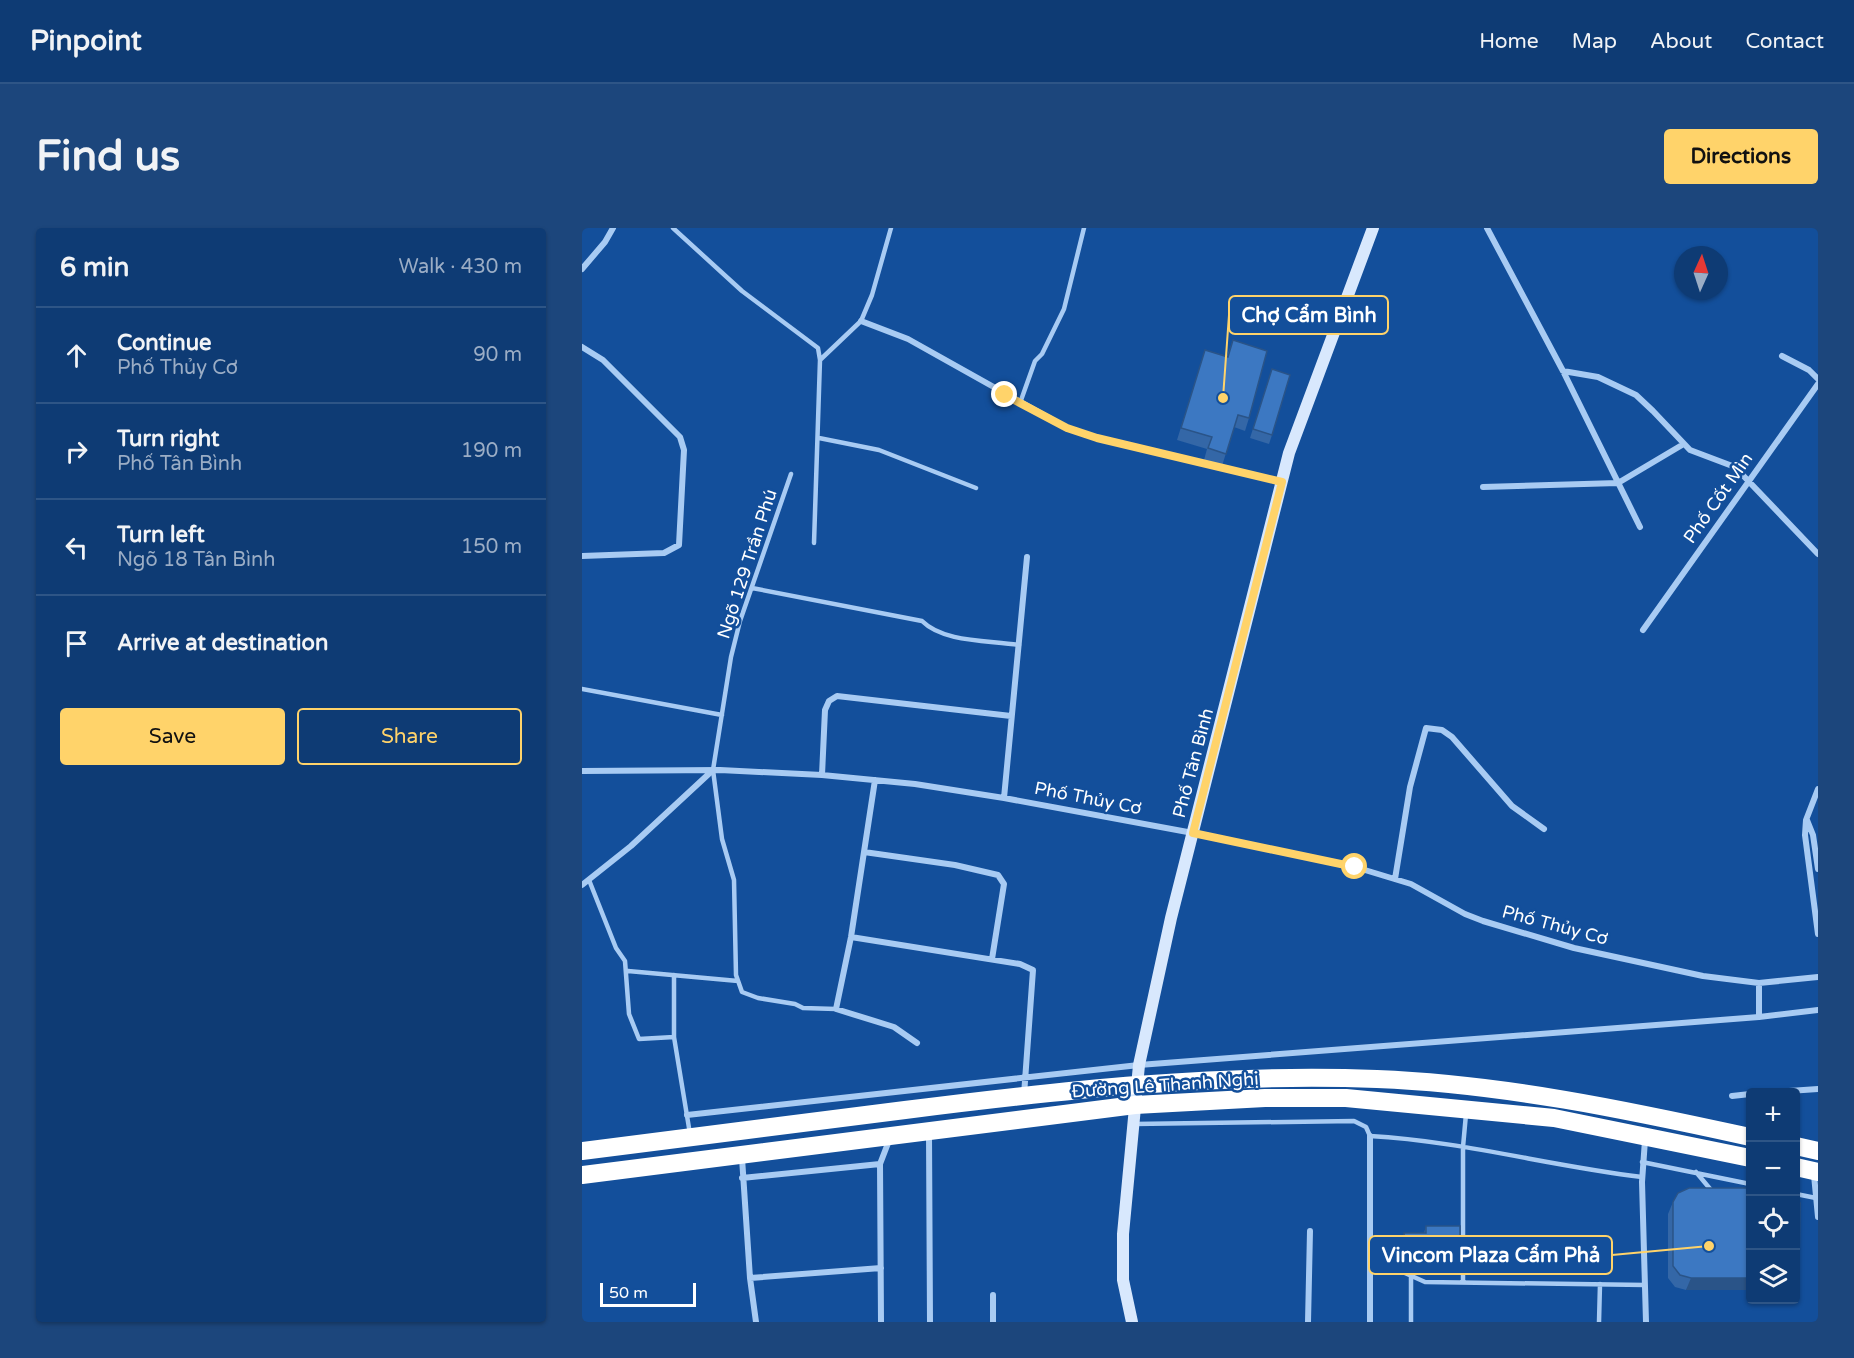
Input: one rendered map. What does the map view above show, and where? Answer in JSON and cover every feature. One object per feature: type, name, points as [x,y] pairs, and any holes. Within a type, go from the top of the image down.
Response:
[{"type":"highway","name":"Đường Lê Thanh Nghị","points":[[582,1151],[690,1137],[1025,1086],[1270,1077],[1379,1079],[1501,1089],[1618,1108],[1746,1136]]},
{"type":"highway","points":[[1466,1086],[1467,1108]]},
{"type":"highway","name":"Đường Lê Thanh Nghị","points":[[582,1174],[1135,1105],[1265,1098],[1346,1098],[1554,1118],[1746,1157]]},
{"type":"highway","points":[[1800,1147],[1818,1151]]},
{"type":"highway","points":[[1800,1168],[1816,1171]]},
{"type":"street","points":[[582,269],[605,242],[613,228]]},
{"type":"street","name":"Phố Tân Bình","points":[[1132,1322],[1123,1280],[1123,1234],[1137,1083],[1171,918],[1282,482],[1304,406],[1373,228]]},
{"type":"street","points":[[1487,228],[1563,371],[1640,527]]},
{"type":"street","points":[[861,321],[908,339],[1067,428],[1097,438],[1282,482]]},
{"type":"street","points":[[582,347],[603,360],[680,437],[684,450],[679,545],[664,553],[582,556]]},
{"type":"street","points":[[1782,356],[1809,370],[1818,379]]},
{"type":"street","points":[[1563,371],[1598,377],[1636,395],[1682,445],[1690,450],[1728,462],[1818,554]]},
{"type":"street","name":"Phố Cốt Mìn","points":[[1643,630],[1818,384]]},
{"type":"street","points":[[1483,487],[1618,483],[1682,445]]},
{"type":"street","points":[[1004,798],[1028,557]]},
{"type":"street","points":[[822,775],[825,710],[829,701],[837,696],[1011,716]]},
{"type":"street","points":[[1395,879],[1410,787],[1426,728],[1442,730],[1452,737],[1512,806],[1544,829]]},
{"type":"street","points":[[582,885],[631,846],[713,770]]},
{"type":"street","name":"Phố Thủy Cơ","points":[[582,771],[713,770],[822,775],[1004,798],[1193,833],[1395,879],[1422,890],[1465,914],[1574,948],[1702,976],[1759,983],[1818,977]]},
{"type":"street","points":[[875,780],[851,937],[836,1009],[894,1028],[917,1043]]},
{"type":"street","points":[[1818,789],[1806,820],[1804,835],[1818,934]]},
{"type":"street","points":[[1806,820],[1812,835],[1818,869]]},
{"type":"street","points":[[864,852],[955,865],[998,875],[1004,884],[992,959]]},
{"type":"street","points":[[851,937],[1020,964],[1034,970],[1025,1086]]},
{"type":"street","points":[[1759,983],[1759,1017]]},
{"type":"street","points":[[687,1116],[1025,1086],[1139,1065],[1759,1017],[1818,1010]]},
{"type":"street","points":[[1800,1090],[1818,1089]]},
{"type":"street","points":[[1732,1096],[1746,1094]]},
{"type":"street","points":[[929,1130],[930,1322]]},
{"type":"street","points":[[881,1322],[880,1164],[892,1135]]},
{"type":"street","points":[[1370,1136],[1370,1322]]},
{"type":"street","points":[[1646,1137],[1642,1162],[1646,1322]]},
{"type":"street","points":[[742,1154],[750,1278],[756,1322]]},
{"type":"street","points":[[742,1178],[880,1164]]},
{"type":"street","points":[[1816,1171],[1818,1217]]},
{"type":"street","points":[[1308,1322],[1310,1231]]},
{"type":"street","points":[[750,1278],[881,1268]]},
{"type":"street","points":[[993,1295],[993,1322]]},
{"type":"lane","points":[[673,228],[742,291],[818,348],[820,360],[819,438],[814,543]]},
{"type":"lane","points":[[820,360],[861,321],[872,295],[891,228]]},
{"type":"lane","points":[[1020,403],[1035,361],[1042,354],[1064,309],[1084,228]]},
{"type":"lane","points":[[819,438],[879,450],[976,488]]},
{"type":"lane","name":"Ngõ 129 Trần Phú","points":[[738,981],[734,880],[722,839],[713,770],[731,657],[791,474]]},
{"type":"lane","points":[[752,588],[922,621],[929,628],[947,634],[1019,645]]},
{"type":"lane","points":[[582,689],[722,715]]},
{"type":"lane","points":[[589,880],[616,948],[625,961],[628,971],[629,1014],[635,1035],[639,1040],[674,1037]]},
{"type":"lane","points":[[628,971],[738,981],[742,992],[758,998],[776,999],[803,1008],[836,1009]]},
{"type":"lane","points":[[674,975],[674,1037],[690,1137]]},
{"type":"lane","points":[[1464,1282],[1463,1148],[1467,1108]]},
{"type":"lane","points":[[1134,1124],[1340,1119],[1362,1123],[1370,1136],[1437,1141],[1463,1148],[1642,1176]]},
{"type":"lane","points":[[1642,1162],[1746,1183]]},
{"type":"lane","points":[[1696,1172],[1707,1188],[1714,1192]]},
{"type":"lane","points":[[1800,1195],[1816,1198]]},
{"type":"lane","points":[[1371,1270],[1396,1269],[1425,1282],[1645,1285]]},
{"type":"lane","points":[[1411,1277],[1411,1322]]},
{"type":"lane","points":[[1599,1322],[1600,1284]]},
{"type":"building","points":[[1233,340],[1267,351],[1249,418],[1238,415],[1226,454],[1208,448],[1212,437],[1181,428],[1205,350],[1228,357]]},
{"type":"building","points":[[1272,369],[1290,375],[1272,435],[1253,429]]},
{"type":"building","points":[[1689,1188],[1746,1188],[1746,1278],[1691,1278],[1680,1275],[1673,1266],[1673,1202],[1678,1193]]},
{"type":"building","points":[[1426,1226],[1460,1226],[1460,1246],[1427,1247],[1427,1244],[1405,1244],[1404,1233],[1426,1233]]},
{"type":"place","name":"Chợ Cẩm Bình","points":[[1223,398]]},
{"type":"place","name":"Vincom Plaza Cẩm Phả","points":[[1709,1246]]},
{"type":"route","points":[[1005,395],[1067,428],[1097,438],[1282,482],[1193,833],[1355,867]]}]
